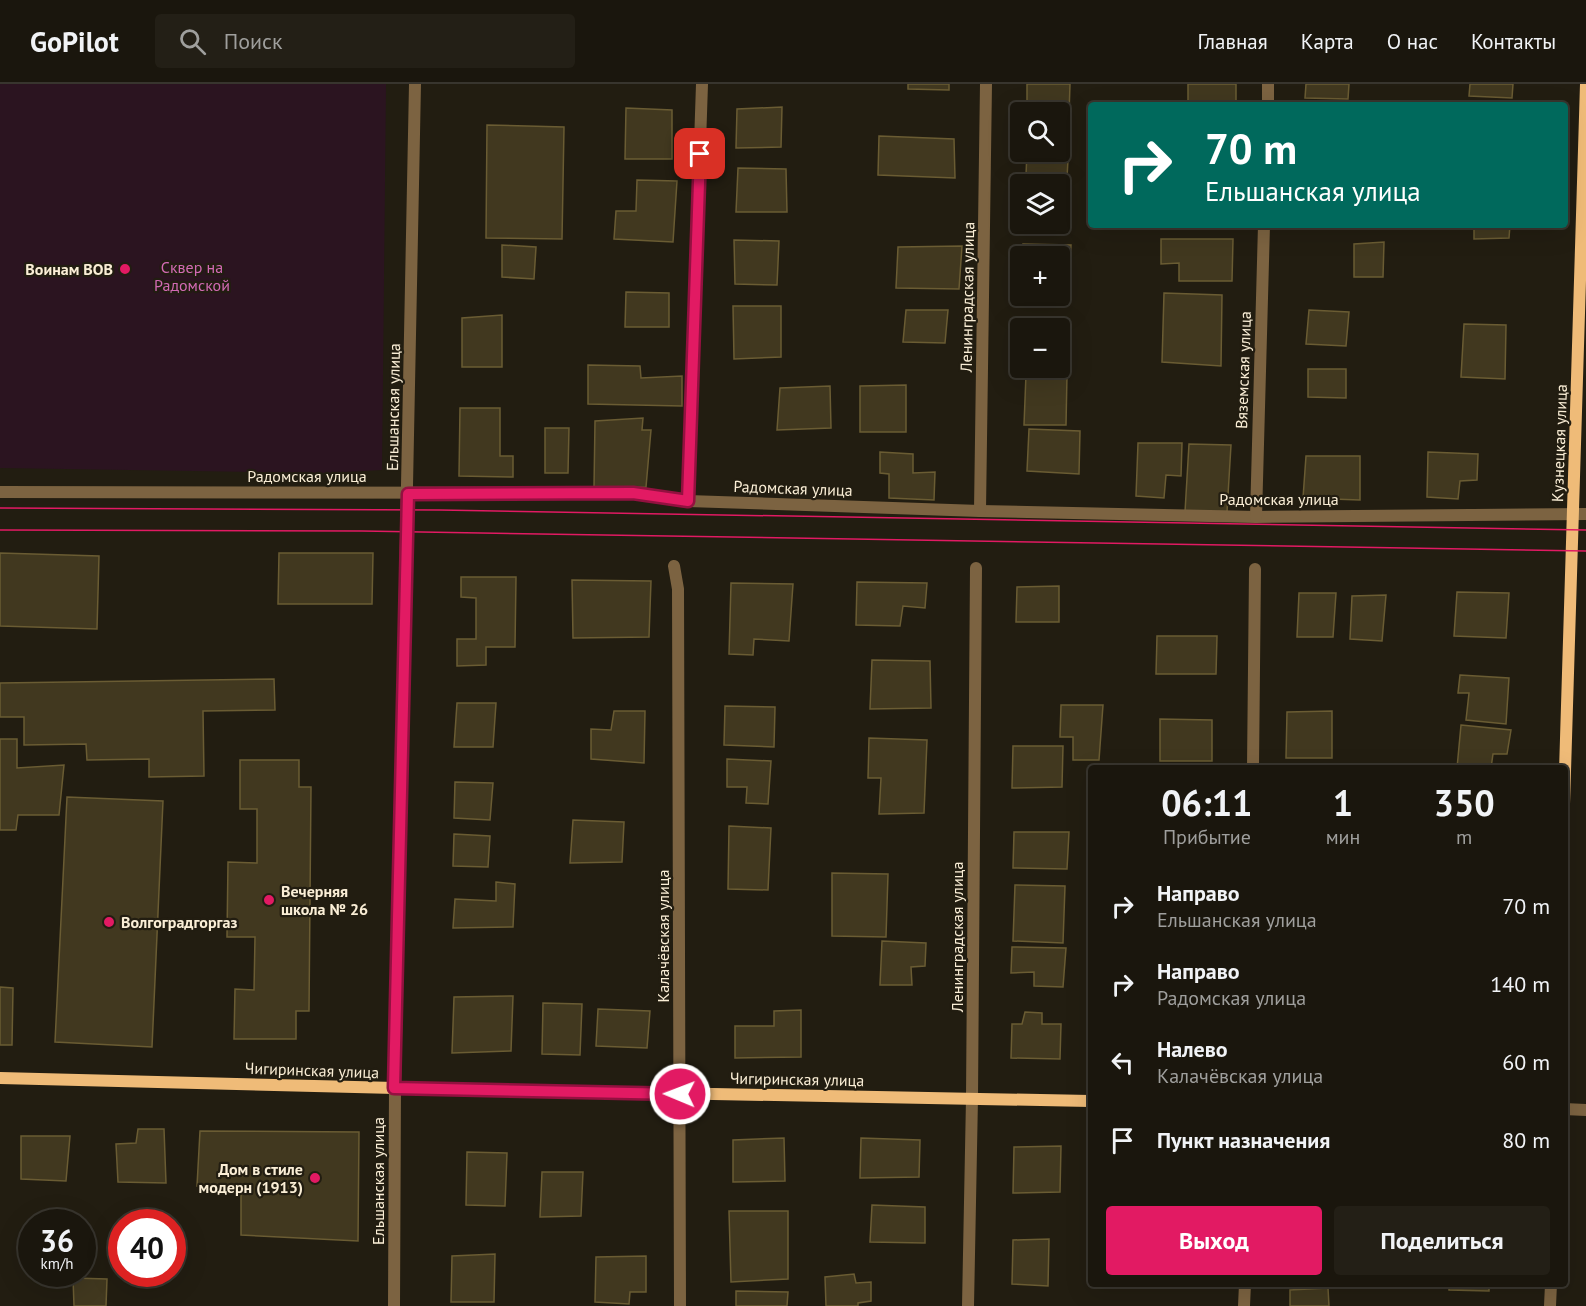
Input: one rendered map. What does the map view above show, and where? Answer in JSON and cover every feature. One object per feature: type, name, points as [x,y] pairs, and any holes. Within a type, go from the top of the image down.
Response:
[{"type":"street","name":"Ельшанская улица","points":[[394,1306],[394,1088],[415,84]]},
{"type":"street","points":[[688,501],[702,84]]},
{"type":"street","name":"Ленинградская улица","points":[[980,511],[986,84]]},
{"type":"street","points":[[1268,84],[1268,102]]},
{"type":"street","name":"Кузнецкая улица","points":[[1566,765],[1580,513],[1586,84]]},
{"type":"street","name":"Вяземская улица","points":[[1256,517],[1264,228]]},
{"type":"street","name":"Радомская улица","points":[[0,492],[633,493],[688,501],[1256,517],[1580,513]]},
{"type":"street","name":"Калачёвская улица","points":[[674,566],[678,589],[680,1306]]},
{"type":"street","name":"Ленинградская улица","points":[[968,1306],[976,568]]},
{"type":"street","points":[[1253,765],[1255,569]]},
{"type":"street","name":"Чигиринская улица","points":[[0,1078],[1088,1101]]},
{"type":"street","points":[[1568,1109],[1586,1110]]},
{"type":"street","points":[[1244,1306],[1245,1287]]},
{"type":"street","points":[[1550,1306],[1551,1287]]},
{"type":"green space","name":"Сквер на Радомской","points":[[0,84],[386,84],[382,470],[326,473],[0,468]]},
{"type":"building","points":[[908,84],[949,84],[949,90],[908,89]]},
{"type":"building","points":[[1027,84],[1070,84],[1069,102],[1027,102]]},
{"type":"building","points":[[1188,84],[1236,84],[1236,102],[1188,102]]},
{"type":"building","points":[[1306,84],[1349,84],[1348,99],[1305,98]]},
{"type":"building","points":[[1470,84],[1513,84],[1512,98],[1469,96]]},
{"type":"building","points":[[782,107],[781,147],[736,148],[737,109]]},
{"type":"building","points":[[626,108],[672,110],[672,159],[625,159]]},
{"type":"building","points":[[487,125],[564,127],[562,239],[486,238]]},
{"type":"building","points":[[879,136],[954,139],[955,178],[878,175]]},
{"type":"building","points":[[1027,162],[1068,162],[1067,174],[1026,174]]},
{"type":"building","points":[[738,168],[786,169],[787,212],[736,212]]},
{"type":"building","points":[[637,180],[677,181],[673,242],[614,239],[616,211],[636,211]]},
{"type":"building","points":[[1474,228],[1510,228],[1509,238],[1474,239]]},
{"type":"building","points":[[1161,239],[1233,239],[1232,281],[1179,281],[1179,263],[1161,264]]},
{"type":"building","points":[[734,240],[779,241],[777,285],[735,284]]},
{"type":"building","points":[[1384,242],[1383,277],[1354,277],[1354,244]]},
{"type":"building","points":[[1023,244],[1071,245],[1070,263],[1070,246],[1023,246]]},
{"type":"building","points":[[502,245],[536,247],[534,279],[502,277]]},
{"type":"building","points":[[962,246],[959,289],[896,288],[898,247]]},
{"type":"building","points":[[626,292],[669,293],[669,327],[625,327]]},
{"type":"building","points":[[1164,293],[1222,295],[1221,366],[1162,362]]},
{"type":"building","points":[[733,306],[781,306],[781,357],[734,359]]},
{"type":"building","points":[[906,310],[948,310],[945,343],[903,342]]},
{"type":"building","points":[[1309,310],[1349,312],[1346,346],[1306,344]]},
{"type":"building","points":[[502,315],[502,367],[462,367],[462,318]]},
{"type":"building","points":[[1464,324],[1506,325],[1505,379],[1461,377]]},
{"type":"building","points":[[588,365],[640,366],[641,378],[682,376],[682,406],[588,404]]},
{"type":"building","points":[[1308,369],[1346,369],[1346,398],[1308,397]]},
{"type":"building","points":[[1026,378],[1067,378],[1066,425],[1024,425]]},
{"type":"building","points":[[906,385],[906,432],[860,432],[860,386]]},
{"type":"building","points":[[830,386],[831,428],[777,430],[780,388]]},
{"type":"building","points":[[460,408],[500,408],[500,456],[513,456],[513,477],[459,476]]},
{"type":"building","points":[[643,418],[642,430],[651,430],[646,487],[594,488],[595,421]]},
{"type":"building","points":[[545,428],[569,428],[568,473],[545,473]]},
{"type":"building","points":[[1029,429],[1080,431],[1079,474],[1027,471]]},
{"type":"building","points":[[1138,443],[1182,443],[1181,476],[1166,475],[1164,498],[1136,496]]},
{"type":"building","points":[[1189,444],[1231,445],[1227,512],[1185,512]]},
{"type":"building","points":[[880,452],[913,454],[913,473],[935,472],[934,500],[889,498],[889,474],[880,473]]},
{"type":"building","points":[[1428,452],[1478,454],[1477,480],[1460,481],[1458,499],[1427,497]]},
{"type":"building","points":[[1306,456],[1360,456],[1360,500],[1303,498]]},
{"type":"building","points":[[0,553],[99,556],[97,629],[0,626]]},
{"type":"building","points":[[279,553],[373,553],[372,604],[278,604]]},
{"type":"building","points":[[461,577],[516,577],[515,647],[486,647],[486,665],[457,666],[457,639],[476,639],[476,598],[461,597]]},
{"type":"building","points":[[572,580],[651,581],[649,637],[573,638]]},
{"type":"building","points":[[857,582],[927,583],[925,608],[903,606],[900,626],[856,625]]},
{"type":"building","points":[[731,583],[793,584],[789,641],[754,639],[753,655],[729,654]]},
{"type":"building","points":[[1059,586],[1059,622],[1016,622],[1017,587]]},
{"type":"building","points":[[1457,592],[1509,593],[1506,638],[1454,636]]},
{"type":"building","points":[[1299,593],[1336,593],[1333,637],[1297,637]]},
{"type":"building","points":[[1386,595],[1382,641],[1350,639],[1352,596]]},
{"type":"building","points":[[1157,636],[1217,636],[1216,674],[1156,674]]},
{"type":"building","points":[[872,660],[930,661],[931,708],[870,709]]},
{"type":"building","points":[[1460,675],[1509,678],[1506,724],[1466,720],[1469,693],[1458,693]]},
{"type":"building","points":[[274,679],[275,710],[203,711],[204,776],[149,777],[149,759],[87,760],[86,744],[24,745],[24,717],[0,717],[0,683]]},
{"type":"building","points":[[457,703],[496,703],[493,747],[454,747]]},
{"type":"building","points":[[1061,705],[1103,705],[1099,760],[1073,760],[1073,737],[1060,737]]},
{"type":"building","points":[[725,706],[775,707],[774,747],[724,745]]},
{"type":"building","points":[[614,711],[645,711],[644,763],[591,759],[591,729],[611,730]]},
{"type":"building","points":[[1332,711],[1332,758],[1286,758],[1287,712]]},
{"type":"building","points":[[1160,719],[1212,720],[1212,761],[1160,761]]},
{"type":"building","points":[[1461,725],[1511,730],[1507,754],[1493,754],[1491,765],[1457,765]]},
{"type":"building","points":[[869,738],[927,740],[924,813],[879,814],[881,778],[868,778]]},
{"type":"building","points":[[0,739],[17,739],[17,768],[64,765],[59,815],[18,815],[16,830],[0,830]]},
{"type":"building","points":[[1013,746],[1063,746],[1062,787],[1012,788]]},
{"type":"building","points":[[727,759],[771,761],[768,804],[746,803],[747,787],[727,787]]},
{"type":"building","name":"Вечерняя школа № 26","points":[[240,760],[299,760],[299,787],[311,787],[309,1011],[296,1011],[296,1039],[234,1039],[235,989],[254,990],[255,937],[227,937],[228,862],[257,863],[257,809],[240,809]]},
{"type":"building","points":[[455,782],[493,783],[490,820],[454,818]]},
{"type":"building","name":"Волгоградгоргаз","points":[[67,797],[163,801],[152,1047],[55,1042]]},
{"type":"building","points":[[573,820],[624,822],[622,862],[570,863]]},
{"type":"building","points":[[729,826],[771,828],[768,890],[728,889]]},
{"type":"building","points":[[1014,832],[1069,832],[1067,869],[1013,868]]},
{"type":"building","points":[[454,834],[490,836],[488,867],[453,866]]},
{"type":"building","points":[[832,873],[888,874],[886,937],[832,936]]},
{"type":"building","points":[[496,882],[515,884],[513,927],[453,928],[455,899],[496,901]]},
{"type":"building","points":[[1015,885],[1065,886],[1063,943],[1013,941]]},
{"type":"building","points":[[882,941],[926,943],[925,966],[911,967],[912,985],[880,985]]},
{"type":"building","points":[[1012,947],[1066,948],[1063,987],[1034,986],[1034,972],[1011,973]]},
{"type":"building","points":[[0,987],[13,988],[12,1045],[0,1045]]},
{"type":"building","points":[[513,996],[511,1051],[452,1053],[454,997]]},
{"type":"building","points":[[543,1003],[582,1004],[580,1055],[542,1054]]},
{"type":"building","points":[[598,1009],[650,1011],[647,1048],[596,1046]]},
{"type":"building","points":[[801,1010],[801,1057],[735,1058],[735,1026],[774,1026],[774,1011]]},
{"type":"building","points":[[1025,1012],[1042,1013],[1042,1024],[1061,1024],[1060,1059],[1011,1058],[1012,1024],[1022,1024]]},
{"type":"building","points":[[138,1129],[164,1129],[166,1183],[118,1182],[116,1144],[136,1143]]},
{"type":"building","points":[[200,1131],[359,1132],[358,1241],[241,1235],[241,1187],[197,1186]]},
{"type":"building","points":[[21,1136],[70,1136],[66,1181],[21,1179]]},
{"type":"building","points":[[784,1138],[785,1181],[733,1182],[733,1140]]},
{"type":"building","points":[[861,1138],[920,1140],[919,1177],[860,1178]]},
{"type":"building","points":[[1061,1146],[1060,1192],[1013,1193],[1014,1147]]},
{"type":"building","points":[[467,1152],[507,1153],[505,1206],[466,1205]]},
{"type":"building","points":[[542,1172],[583,1172],[581,1216],[540,1217]]},
{"type":"building","points":[[872,1205],[925,1207],[925,1243],[870,1242]]},
{"type":"building","points":[[729,1211],[788,1211],[788,1279],[731,1282]]},
{"type":"building","points":[[1049,1239],[1048,1286],[1012,1284],[1013,1240]]},
{"type":"building","points":[[495,1254],[494,1302],[451,1302],[452,1256]]},
{"type":"building","points":[[646,1256],[646,1292],[630,1292],[629,1304],[595,1302],[596,1257]]},
{"type":"building","points":[[854,1274],[856,1283],[871,1282],[871,1301],[858,1303],[858,1306],[826,1306],[825,1277]]},
{"type":"building","points":[[96,1279],[107,1279],[106,1306],[74,1306],[73,1287],[96,1287]]},
{"type":"building","points":[[1449,1287],[1489,1287],[1489,1291],[1449,1290]]},
{"type":"building","points":[[1328,1288],[1329,1306],[1290,1306],[1290,1290]]},
{"type":"building","points":[[736,1291],[788,1292],[787,1306],[736,1306]]},
{"type":"tram line","points":[[0,508],[440,510],[1586,530]]},
{"type":"tram line","points":[[0,530],[362,531],[1586,551]]},
{"type":"place","name":"Воинам ВОВ","points":[[125,269]]},
{"type":"place","name":"Вечерняя школа № 26","points":[[269,900]]},
{"type":"place","name":"Волгоградгоргаз","points":[[109,922]]},
{"type":"place","name":"Дом в стиле модерн (1913)","points":[[315,1178]]},
{"type":"route","points":[[680,1094],[394,1088],[408,494],[633,493],[688,501],[700,154]]}]
